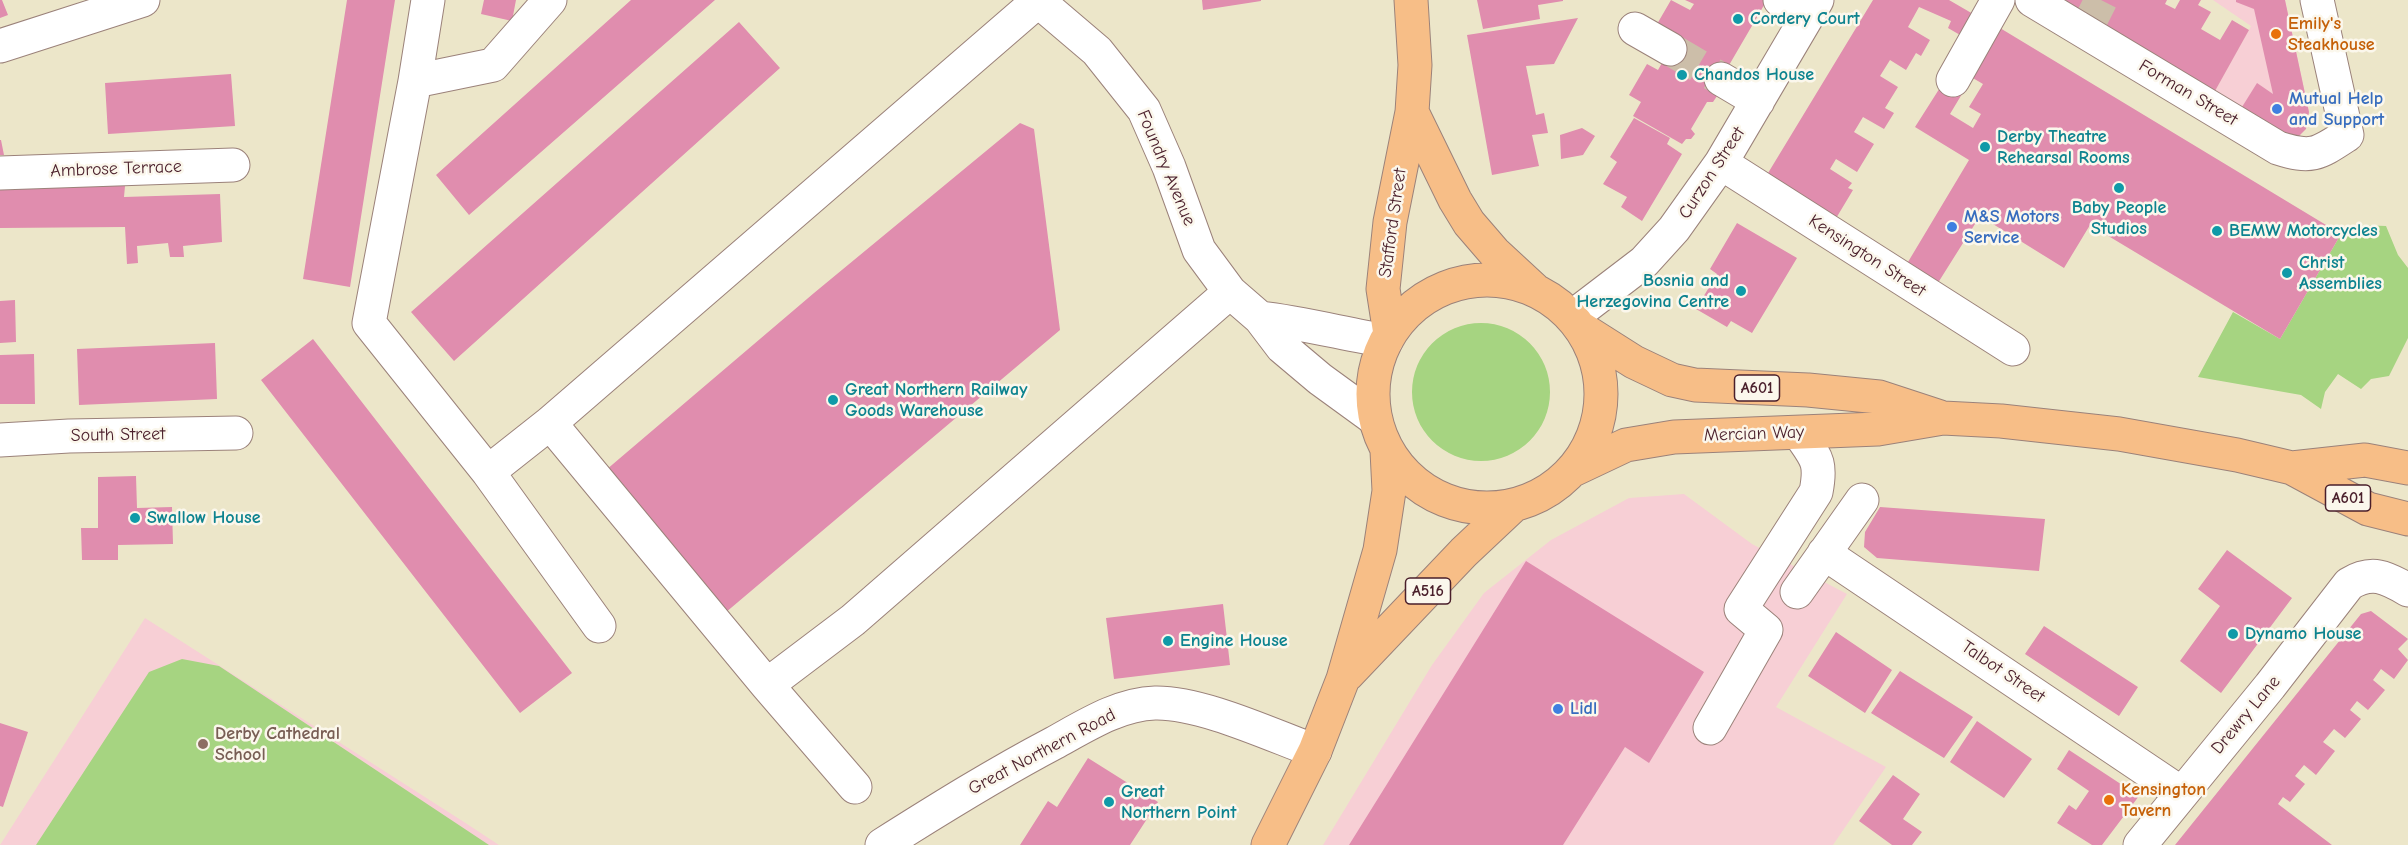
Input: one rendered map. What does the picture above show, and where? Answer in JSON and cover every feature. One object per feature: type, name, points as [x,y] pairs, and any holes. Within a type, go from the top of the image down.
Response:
[{"type":"main road","name":"Stafford Street","points":[[1388,338],[1383,289],[1386,250],[1412,112],[1415,65],[1411,0]]},
{"type":"main road","name":"Stafford Street","points":[[1412,112],[1455,200],[1469,223],[1494,252],[1537,292]]},
{"type":"main road","name":"A601","points":[[1476,281],[1497,281],[1537,292],[1554,302],[1577,323],[1598,368],[1601,395],[1598,423],[1587,449],[1571,471],[1545,493],[1514,505],[1472,508],[1432,495],[1414,483],[1399,468],[1387,451],[1375,419],[1373,383],[1376,365],[1388,338],[1402,318],[1418,304],[1436,292],[1455,285],[1476,281]]},
{"type":"main road","name":"Mercian Way","points":[[1577,323],[1634,362],[1672,380],[1695,385],[1808,390],[1879,397],[1943,418]]},
{"type":"main road","name":"Mercian Way","points":[[1571,471],[1626,445],[1674,437],[1878,429],[1943,418],[2119,434],[2225,453],[2292,468],[2368,509],[2408,519]]},
{"type":"main road","name":"A516","points":[[1268,845],[1315,751],[1343,679],[1380,550],[1389,491],[1387,451]]},
{"type":"main road","name":"Mercian Way","points":[[2292,468],[2365,460],[2408,468]]},
{"type":"main road","name":"A516","points":[[1343,679],[1464,552],[1514,505]]},
{"type":"street","points":[[0,46],[142,0]]},
{"type":"street","points":[[428,0],[369,323],[488,472],[599,626]]},
{"type":"street","points":[[415,81],[493,65],[550,0]]},
{"type":"street","points":[[1780,0],[1812,8]]},
{"type":"street","points":[[1953,80],[1998,0]]},
{"type":"street","name":"Forman Street","points":[[2032,0],[2089,26],[2186,91],[2278,148],[2299,155],[2320,153],[2346,135],[2317,0]]},
{"type":"street","points":[[488,472],[550,423],[1037,1]]},
{"type":"street","name":"Foundry Avenue","points":[[1037,1],[1097,51],[1143,110],[1169,166],[1199,250],[1230,292],[1260,318],[1282,347],[1320,379],[1375,419]]},
{"type":"street","name":"Curzon Street","points":[[1577,323],[1644,262],[1674,230],[1721,163],[1812,8]]},
{"type":"street","points":[[1635,28],[1670,49]]},
{"type":"street","points":[[1721,79],[1758,101]]},
{"type":"street","name":"Kensington Street","points":[[1721,163],[2013,349]]},
{"type":"street","name":"Ambrose Terrace","points":[[0,173],[233,165]]},
{"type":"street","points":[[767,685],[853,620],[1230,292]]},
{"type":"street","points":[[1260,318],[1292,322],[1338,333],[1388,338]]},
{"type":"street","points":[[550,423],[767,685],[855,787]]},
{"type":"street","points":[[1710,728],[1766,630],[1741,609],[1816,492],[1820,471],[1814,456],[1799,433]]},
{"type":"street","name":"South Street","points":[[0,440],[69,436],[236,434]]},
{"type":"street","points":[[1797,592],[1862,500]]},
{"type":"street","name":"Talbot Street","points":[[1824,553],[2181,793]]},
{"type":"street","name":"Drewry Lane","points":[[2140,845],[2271,686],[2349,584],[2362,576],[2378,576],[2408,590]]},
{"type":"street","name":"Great Northern Road","points":[[882,845],[985,780],[1126,706],[1154,703],[1175,704],[1201,710],[1315,751]]},
{"type":"shaded area","points":[[2213,0],[2285,0],[2309,112],[2306,129],[2281,132],[2215,91],[2251,26]]},
{"type":"shaded area","points":[[1684,494],[1752,544],[1847,594],[1776,707],[1886,767],[1833,845],[1323,845],[1432,665],[1484,593],[1551,540],[1629,498]]},
{"type":"shaded area","name":"Derby Cathedral School","points":[[145,618],[464,822],[499,845],[0,845]]},
{"type":"green space","points":[[2358,225],[2386,226],[2398,255],[2408,268],[2408,338],[2389,376],[2371,379],[2361,389],[2338,374],[2325,392],[2321,409],[2301,395],[2198,377],[2233,312],[2280,339],[2341,234]]},
{"type":"green space","points":[[1481,323],[1507,329],[1530,343],[1544,366],[1550,392],[1544,418],[1530,441],[1507,455],[1481,461],[1455,455],[1432,441],[1418,418],[1412,392],[1418,366],[1432,343],[1455,329]]},
{"type":"green space","name":"Derby Cathedral School","points":[[182,659],[219,666],[489,845],[36,845],[149,672]]},
{"type":"building","points":[[0,0],[8,15],[0,18]]},
{"type":"building","points":[[347,0],[395,0],[350,287],[303,279]]},
{"type":"building","points":[[484,0],[516,0],[512,21],[481,14]]},
{"type":"building","points":[[631,0],[715,0],[469,215],[436,175]]},
{"type":"building","points":[[1202,0],[1261,0],[1261,1],[1203,10]]},
{"type":"building","points":[[1477,0],[1563,1],[1538,5],[1540,19],[1483,29]]},
{"type":"building","name":"Chandos House","points":[[1671,0],[1690,10],[1694,4],[1685,0],[1767,0],[1714,91],[1717,96],[1713,102],[1707,102],[1691,129],[1695,134],[1682,144],[1633,116],[1641,102],[1629,95],[1647,64],[1658,70],[1673,43],[1653,31]]},
{"type":"building","points":[[1873,0],[1949,0],[1980,18],[1967,39],[1948,28],[1951,21],[1919,7],[1908,27],[1930,40],[1921,56],[1916,53],[1906,70],[1890,60],[1880,76],[1898,87],[1885,108],[1894,113],[1884,129],[1863,117],[1854,132],[1874,144],[1857,172],[1836,159],[1830,169],[1852,183],[1848,188],[1853,190],[1832,225],[1762,183]]},
{"type":"building","points":[[2062,0],[2167,0],[2165,4],[2175,9],[2180,0],[2201,0],[2198,5],[2211,12],[2201,29],[2220,40],[2232,20],[2249,30],[2215,91]]},
{"type":"building","points":[[2236,0],[2285,0],[2309,112],[2306,129],[2298,137],[2281,132],[2242,107],[2257,83],[2273,94],[2254,9]]},
{"type":"building","points":[[1578,18],[1554,64],[1526,66],[1536,115],[1544,113],[1548,133],[1532,135],[1539,166],[1492,175],[1467,35]]},
{"type":"building","points":[[739,22],[780,68],[454,361],[411,312]]},
{"type":"building","points":[[1995,25],[2341,234],[2280,339],[2090,225],[2064,268],[1980,216],[1936,286],[1905,267],[1969,160],[1915,127],[1943,83],[1962,94],[1950,114],[1973,128],[1981,114],[1969,107],[1983,84],[1966,74]]},
{"type":"building","points":[[231,74],[235,126],[108,134],[105,83]]},
{"type":"building","points":[[1634,118],[1670,138],[1667,144],[1682,154],[1642,221],[1621,207],[1627,197],[1603,184],[1617,162],[1610,157]]},
{"type":"building","name":"Great Northern Railway Goods Warehouse","points":[[1020,123],[1034,129],[1060,330],[725,613],[606,470],[814,293]]},
{"type":"building","points":[[1582,128],[1595,136],[1583,155],[1561,159],[1560,135]]},
{"type":"building","points":[[1,140],[4,155],[0,155]]},
{"type":"building","points":[[125,186],[124,197],[220,194],[222,242],[183,246],[184,257],[170,257],[168,243],[137,246],[138,263],[127,264],[125,227],[0,228],[0,190]]},
{"type":"building","name":"Bosnia and Herzegovina Centre","points":[[1737,223],[1797,258],[1752,333],[1731,321],[1727,327],[1696,309],[1717,274],[1710,269]]},
{"type":"building","points":[[15,300],[16,342],[0,343],[0,301]]},
{"type":"building","points":[[313,339],[572,673],[520,713],[261,380]]},
{"type":"building","points":[[215,343],[217,399],[79,405],[77,349]]},
{"type":"building","points":[[34,354],[35,404],[0,404],[0,355]]},
{"type":"building","name":"Swallow House","points":[[136,476],[137,508],[172,507],[173,544],[118,545],[118,560],[82,560],[81,528],[98,528],[98,477]]},
{"type":"building","points":[[1880,507],[2045,519],[2039,571],[1877,558],[1864,547],[1865,532]]},
{"type":"building","name":"Dynamo House","points":[[2227,550],[2292,598],[2221,693],[2180,661],[2220,606],[2198,589]]},
{"type":"building","name":"Lidl","points":[[1526,561],[1704,672],[1649,763],[1625,747],[1563,845],[1349,845]]},
{"type":"building","name":"Engine House","points":[[1223,604],[1230,665],[1114,679],[1106,618]]},
{"type":"building","points":[[2371,611],[2408,639],[2398,649],[2408,660],[2394,679],[2381,669],[2373,680],[2385,690],[2368,710],[2357,701],[2350,710],[2361,719],[2345,738],[2334,729],[2323,742],[2335,751],[2316,775],[2304,765],[2295,776],[2305,784],[2290,802],[2283,797],[2278,804],[2332,845],[2175,845],[2361,614]]},
{"type":"building","points":[[2044,626],[2138,687],[2119,716],[2025,654]]},
{"type":"building","points":[[1836,632],[1892,670],[1865,713],[1808,676]]},
{"type":"building","points":[[1900,671],[1973,717],[1944,758],[1871,713]]},
{"type":"building","points":[[1977,721],[2032,759],[2004,798],[1950,762]]},
{"type":"building","points":[[0,723],[28,732],[3,807],[0,806]]},
{"type":"building","name":"Kensington Tavern","points":[[2069,750],[2139,796],[2102,845],[2092,845],[2057,823],[2069,805],[2076,810],[2089,791],[2057,769]]},
{"type":"building","name":"Great Northern Point","points":[[1088,758],[1158,802],[1130,845],[1020,845],[1048,801],[1057,807]]},
{"type":"building","points":[[1893,775],[1920,794],[1903,819],[1922,832],[1912,845],[1892,845],[1859,821]]},
{"type":"tunnel","points":[[2092,18],[2101,0]]},
{"type":"tunnel","points":[[1670,49],[1721,79]]},
{"type":"place","name":"Cordery Court","points":[[1738,19]]},
{"type":"place","name":"Emily's Steakhouse","points":[[2276,34]]},
{"type":"place","name":"Chandos House","points":[[1682,75]]},
{"type":"place","name":"Mutual Help and Support","points":[[2277,109]]},
{"type":"place","name":"Derby Theatre Rehearsal Rooms","points":[[1985,147]]},
{"type":"place","name":"Baby People Studios","points":[[2119,188]]},
{"type":"place","name":"M&S Motors Service","points":[[1952,227]]},
{"type":"place","name":"BEMW Motorcycles","points":[[2217,231]]},
{"type":"place","name":"Christ Assemblies","points":[[2287,273]]},
{"type":"place","name":"Bosnia and Herzegovina Centre","points":[[1741,291]]},
{"type":"place","name":"Great Northern Railway Goods Warehouse","points":[[833,400]]},
{"type":"place","name":"Swallow House","points":[[135,518]]},
{"type":"place","name":"Dynamo House","points":[[2233,634]]},
{"type":"place","name":"Engine House","points":[[1168,641]]},
{"type":"place","name":"Lidl","points":[[1558,709]]},
{"type":"place","name":"Derby Cathedral School","points":[[203,744]]},
{"type":"place","name":"Kensington Tavern","points":[[2109,800]]},
{"type":"place","name":"Great Northern Point","points":[[1109,802]]}]
